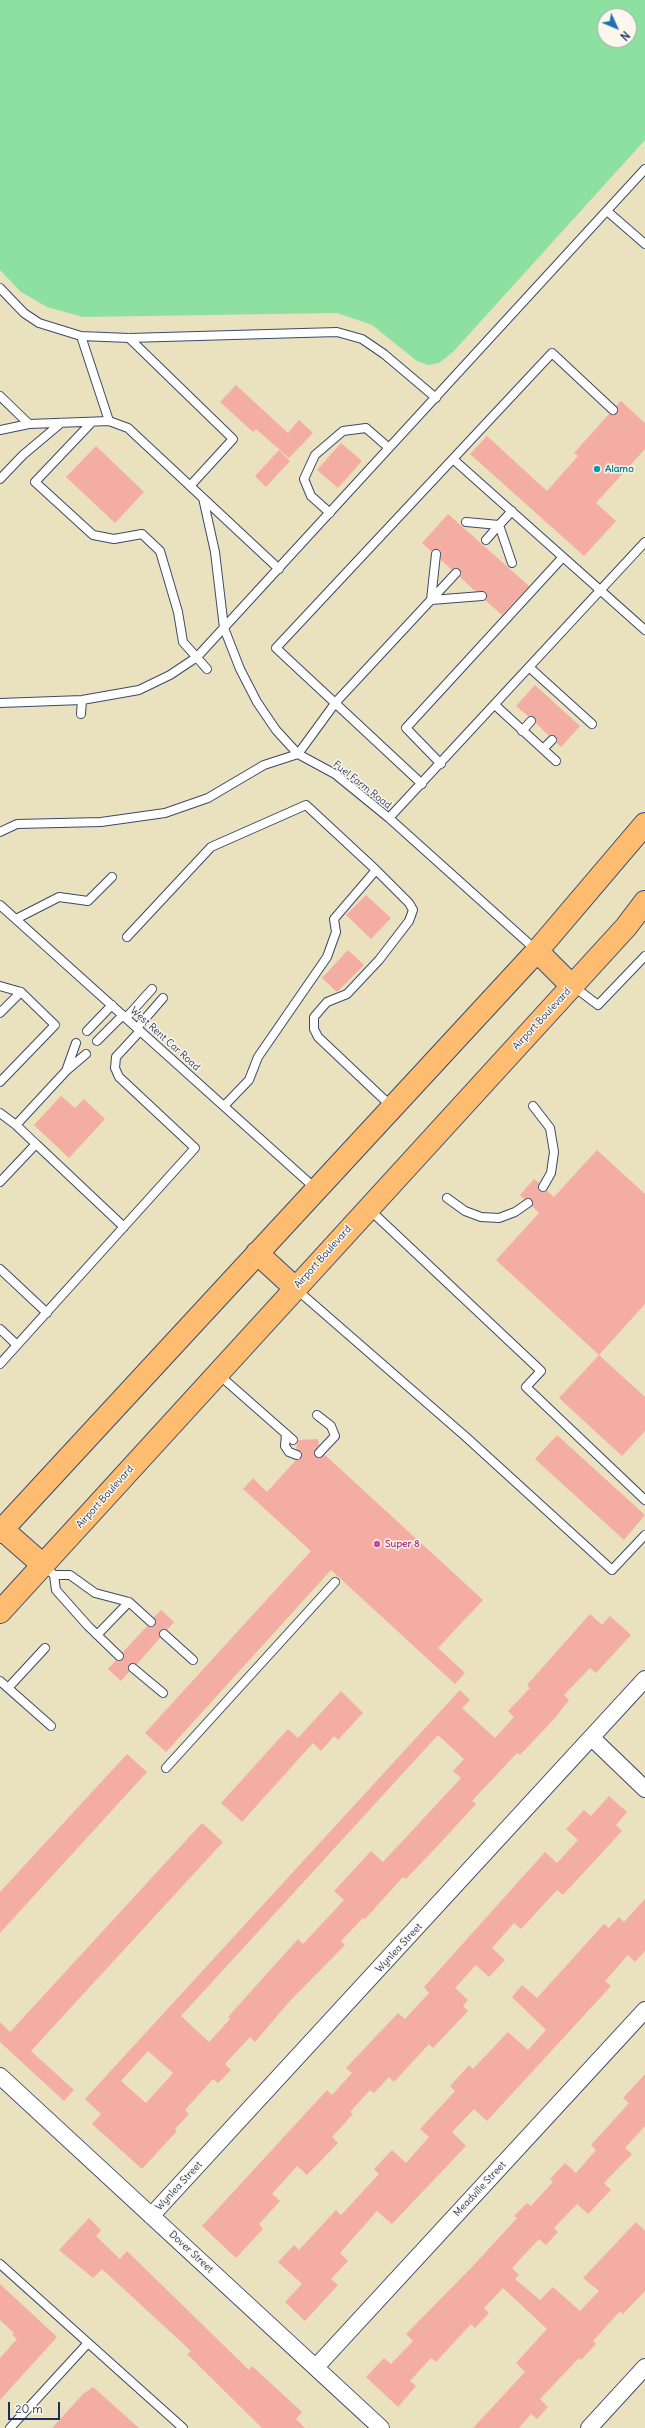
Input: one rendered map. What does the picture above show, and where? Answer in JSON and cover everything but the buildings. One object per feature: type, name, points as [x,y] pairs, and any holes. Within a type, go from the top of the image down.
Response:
[{"type":"main road","points":[[48,1570],[1,1529],[537,951],[645,824]]},
{"type":"main road","name":"Airport Boulevard","points":[[0,1612],[48,1570],[218,1374],[626,927],[645,902]]},
{"type":"main road","points":[[537,951],[572,986]]},
{"type":"main road","points":[[257,1253],[295,1288]]},
{"type":"street","name":"Wynlea Street","points":[[151,2216],[645,1679]]},
{"type":"street","points":[[592,1738],[645,1789]]},
{"type":"street","name":"Meadville Street","points":[[316,2367],[645,2010]]},
{"type":"street","name":"Dover Street","points":[[0,2076],[381,2428]]},
{"type":"street","points":[[589,2428],[645,2367]]},
{"type":"lane","points":[[0,703],[82,700],[139,690],[170,675],[197,657],[330,514],[645,169]]},
{"type":"lane","points":[[607,211],[645,244]]},
{"type":"lane","points":[[0,288],[24,313],[38,324],[81,336],[129,338],[337,332],[362,340],[384,354],[436,398]]},
{"type":"lane","points":[[81,336],[109,421]]},
{"type":"lane","points":[[129,338],[233,439],[190,486]]},
{"type":"lane","points":[[422,784],[336,702],[276,648],[454,460],[552,353],[613,410]]},
{"type":"lane","points":[[0,396],[29,424]]},
{"type":"lane","points":[[0,430],[29,424],[109,421],[128,428],[279,569]]},
{"type":"lane","points":[[92,422],[35,482],[93,535],[114,540],[142,534],[160,551],[175,599],[183,642],[207,669]]},
{"type":"lane","points":[[0,479],[23,455],[61,423]]},
{"type":"lane","points":[[330,514],[311,496],[304,478],[314,456],[343,431],[366,428],[390,448]]},
{"type":"lane","points":[[454,460],[645,630]]},
{"type":"lane","name":"Fuel Farm Road","points":[[203,498],[215,552],[224,628],[240,669],[257,702],[276,730],[298,754],[335,774],[389,818],[537,951]]},
{"type":"lane","points":[[486,540],[512,511]]},
{"type":"lane","points":[[466,522],[499,525]]},
{"type":"lane","points":[[499,525],[512,563]]},
{"type":"lane","points":[[389,818],[441,764],[645,542]]},
{"type":"lane","points":[[431,600],[436,554]]},
{"type":"lane","points":[[441,764],[406,728],[562,557]]},
{"type":"lane","points":[[0,832],[17,824],[100,822],[165,813],[208,798],[264,765],[298,754],[336,702],[456,573]]},
{"type":"lane","points":[[431,600],[482,596]]},
{"type":"lane","points":[[530,667],[555,695],[576,714],[592,724]]},
{"type":"lane","points":[[81,714],[82,700]]},
{"type":"lane","points":[[494,705],[556,761]]},
{"type":"lane","points":[[522,731],[531,721]]},
{"type":"lane","points":[[543,749],[552,740]]},
{"type":"lane","points":[[127,937],[211,847],[306,805],[376,870],[409,903],[412,910],[409,921],[379,960],[347,994],[327,1002],[314,1017],[314,1029],[318,1037],[392,1108]]},
{"type":"lane","points":[[224,1106],[249,1080],[258,1056],[327,957],[336,932],[334,919],[376,870]]},
{"type":"lane","points":[[16,919],[59,897],[88,901],[112,877]]},
{"type":"lane","name":"West Rent Car Road","points":[[0,905],[316,1189]]},
{"type":"lane","points":[[572,986],[598,1005],[645,956]]},
{"type":"lane","points":[[0,986],[21,992],[55,1024],[0,1082]]},
{"type":"lane","points":[[97,1041],[152,989]]},
{"type":"lane","points":[[0,1013],[21,992]]},
{"type":"lane","points":[[0,1364],[196,1148],[119,1077],[116,1068],[116,1057],[163,998]]},
{"type":"lane","points":[[87,1031],[112,1005]]},
{"type":"lane","points":[[66,1071],[76,1043]]},
{"type":"lane","points":[[16,1125],[66,1071],[86,1054]]},
{"type":"lane","points":[[533,1106],[550,1128],[554,1152],[551,1173],[543,1188]]},
{"type":"lane","points":[[0,1113],[16,1125],[124,1227]]},
{"type":"lane","points":[[0,1182],[36,1144]]},
{"type":"lane","points":[[447,1198],[465,1211],[481,1217],[499,1218],[515,1212],[528,1203]]},
{"type":"lane","points":[[368,1208],[541,1371],[526,1387],[645,1500]]},
{"type":"lane","points":[[0,1269],[46,1313]]},
{"type":"lane","points":[[295,1288],[466,1437],[612,1570],[645,1535]]},
{"type":"lane","points":[[0,1329],[17,1345]]},
{"type":"lane","points":[[218,1374],[293,1440]]},
{"type":"lane","points":[[317,1415],[331,1426],[335,1436],[319,1453]]},
{"type":"lane","points":[[286,1434],[285,1446],[289,1452],[296,1455]]},
{"type":"lane","points":[[48,1570],[70,1575],[95,1593],[129,1602],[151,1622]]},
{"type":"lane","points":[[48,1570],[56,1590],[97,1635],[119,1656]]},
{"type":"lane","points":[[166,1768],[335,1582]]},
{"type":"lane","points":[[97,1635],[129,1602]]},
{"type":"lane","points":[[164,1634],[193,1660]]},
{"type":"lane","points":[[8,1688],[45,1648]]},
{"type":"lane","points":[[133,1668],[163,1693]]},
{"type":"lane","points":[[0,1681],[51,1726]]},
{"type":"lane","points":[[0,2264],[183,2428]]},
{"type":"lane","points":[[10,2428],[88,2343]]},
{"type":"green space","points":[[0,0],[645,0],[645,140],[453,352],[439,363],[428,365],[417,361],[372,325],[337,313],[83,317],[47,307],[21,292],[0,270]]},
{"type":"place","name":"Alamo","points":[[597,469]]},
{"type":"place","name":"Super 8","points":[[377,1544]]}]
